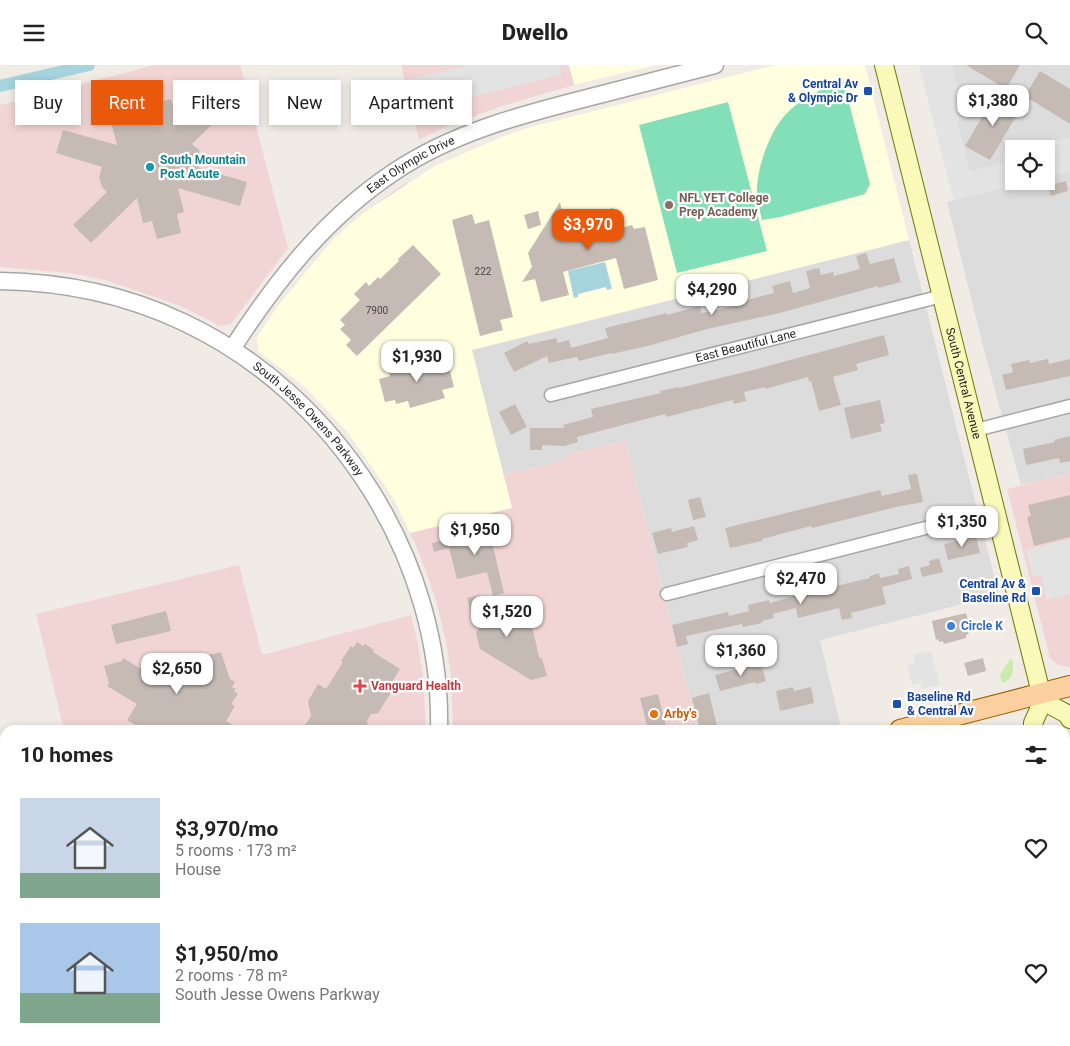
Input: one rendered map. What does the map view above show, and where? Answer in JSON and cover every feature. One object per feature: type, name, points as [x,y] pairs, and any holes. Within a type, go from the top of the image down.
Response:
[{"type":"main road","name":"South Central Avenue","points":[[884,65],[1043,697]]},
{"type":"main road","points":[[922,725],[1043,697],[1070,686]]},
{"type":"main road","points":[[1043,697],[1067,714],[1070,719]]},
{"type":"main road","points":[[1033,725],[1043,697]]},
{"type":"street","name":"East Olympic Drive","points":[[232,349],[270,293],[314,239],[363,195],[406,165],[453,141],[503,121],[715,65]]},
{"type":"street","name":"South Jesse Owens Parkway","points":[[0,281],[68,287],[115,297],[184,322],[232,349],[283,387],[320,423],[354,464],[380,504],[408,563],[424,608],[436,666],[439,725]]},
{"type":"street","name":"East Beautiful Lane","points":[[551,395],[942,296]]},
{"type":"street","points":[[976,430],[1070,406]]},
{"type":"street","points":[[667,594],[996,510]]},
{"type":"shaded area","points":[[155,65],[240,65],[244,80],[173,80],[173,125],[256,125],[288,248],[231,324],[220,326],[181,306],[105,280],[70,273],[0,267],[0,105],[15,101],[15,125],[81,125],[81,84],[91,82],[91,125],[163,125],[163,80],[97,80]]},
{"type":"shaded area","points":[[401,65],[657,65],[574,85],[502,106],[472,117],[472,80],[405,80]]},
{"type":"shaded area","points":[[471,65],[559,65],[561,75],[472,96],[472,80],[408,79]]},
{"type":"shaded area","points":[[569,65],[657,65],[574,85]]},
{"type":"shaded area","name":"NFL YET College Prep Academy","points":[[775,65],[865,65],[909,240],[472,350],[512,508],[410,533],[393,498],[348,433],[306,388],[259,352],[256,338],[277,307],[333,239],[363,213],[435,166],[504,136],[531,127]]},
{"type":"shaded area","points":[[919,65],[1070,65],[1070,473],[1021,485],[985,354],[947,202],[954,200]]},
{"type":"shaded area","points":[[919,65],[952,65],[966,118],[957,121],[970,171],[1004,163],[1002,154],[1005,153],[1005,188],[954,201]]},
{"type":"shaded area","points":[[415,125],[451,125],[443,128],[419,140]]},
{"type":"shaded area","points":[[1070,137],[1070,172],[1055,175],[1055,141]]},
{"type":"shaded area","points":[[407,182],[474,350],[472,351],[503,475],[567,460],[566,455],[625,441],[697,725],[453,725],[451,677],[446,641],[435,597],[416,545],[393,498],[348,433],[306,388],[259,352],[256,338],[277,307],[333,239],[363,213]]},
{"type":"shaded area","points":[[909,240],[999,595],[820,640],[841,725],[697,725],[625,441],[566,455],[567,460],[503,475],[472,350]]},
{"type":"shaded area","points":[[1070,473],[1070,666],[1068,667],[1058,665],[1050,658],[1007,489]]},
{"type":"shaded area","points":[[1070,539],[1070,594],[1047,600],[1041,575],[1032,576],[1026,550]]},
{"type":"shaded area","points":[[239,565],[262,655],[411,615],[423,675],[426,725],[63,725],[36,614]]},
{"type":"shaded area","points":[[931,651],[940,685],[922,689],[920,683],[912,685],[907,665],[915,662],[914,655]]},
{"type":"green space","points":[[843,80],[870,184],[865,194],[762,220],[757,197],[758,176],[764,153],[774,131],[792,108],[806,98]]},
{"type":"green space","points":[[728,102],[767,251],[677,273],[639,125]]},
{"type":"green space","points":[[1012,659],[1011,677],[1002,683],[1000,675]]},
{"type":"water","points":[[605,262],[612,289],[607,290],[606,287],[578,294],[578,297],[574,298],[568,271]]},
{"type":"building","points":[[966,65],[1020,65],[1006,89]]},
{"type":"building","points":[[1040,71],[1070,89],[1070,124],[1025,96]]},
{"type":"building","points":[[996,93],[1020,110],[990,160],[965,146]]},
{"type":"building","name":"South Mountain Post Acute","points":[[171,99],[173,125],[212,125],[192,144],[199,150],[201,159],[199,168],[247,182],[240,206],[178,188],[184,212],[177,214],[181,233],[157,239],[152,221],[143,223],[137,198],[91,243],[73,225],[107,192],[102,187],[99,177],[102,167],[56,153],[63,130],[117,145],[112,125],[163,125],[163,101]]},
{"type":"building","points":[[1066,181],[1068,191],[1051,196],[1049,190],[1055,190],[1055,184]]},
{"type":"building","points":[[560,202],[563,216],[586,210],[587,215],[613,208],[618,229],[632,225],[634,229],[645,227],[658,280],[624,289],[616,258],[563,272],[569,295],[541,302],[535,279],[522,282],[532,267],[528,253]]},
{"type":"building","points":[[538,211],[541,225],[528,229],[524,215]]},
{"type":"building","points":[[472,214],[475,224],[489,220],[513,317],[500,320],[503,330],[480,336],[452,220]]},
{"type":"building","points":[[413,245],[441,274],[357,356],[346,345],[351,340],[340,329],[345,325],[340,320],[360,300],[354,294],[366,282],[369,286],[378,277],[380,279]]},
{"type":"building","points":[[866,253],[870,264],[894,258],[901,282],[878,288],[878,286],[780,313],[707,329],[648,346],[579,361],[577,357],[549,363],[547,356],[514,372],[504,353],[527,341],[529,344],[556,338],[558,343],[569,340],[571,348],[608,338],[605,328],[700,306],[702,313],[744,304],[743,301],[774,293],[772,286],[790,281],[793,293],[810,288],[806,271],[819,268],[821,275],[833,272],[834,276],[860,269],[856,256]]},
{"type":"building","points":[[884,335],[889,355],[856,364],[858,370],[833,377],[841,405],[819,411],[811,381],[809,382],[808,377],[765,389],[765,387],[744,392],[746,401],[734,404],[733,400],[666,417],[665,414],[577,437],[578,442],[564,446],[542,445],[542,450],[530,450],[530,428],[564,428],[563,425],[593,417],[591,409],[753,370]]},
{"type":"building","points":[[418,359],[420,366],[447,359],[454,387],[442,390],[445,398],[410,408],[408,401],[396,404],[395,400],[385,402],[379,379],[390,376],[389,371],[400,368],[398,364]]},
{"type":"building","points":[[1048,359],[1049,364],[1070,359],[1070,376],[1006,390],[1002,375],[1013,372],[1011,364],[1029,360],[1030,363]]},
{"type":"building","points":[[880,400],[885,423],[880,424],[882,431],[851,439],[844,408]]},
{"type":"building","points":[[515,404],[527,427],[511,435],[499,412]]},
{"type":"building","points":[[1070,436],[1070,461],[1060,463],[1059,458],[1026,465],[1023,449],[1055,442],[1054,440]]},
{"type":"building","points":[[917,474],[923,502],[812,528],[811,526],[762,539],[762,541],[730,548],[725,528],[880,490],[882,496],[911,489],[908,475]]},
{"type":"building","points":[[1070,495],[1070,537],[1034,546],[1027,517],[1031,516],[1028,505]]},
{"type":"building","points":[[700,497],[706,517],[693,520],[688,500]]},
{"type":"building","points":[[503,525],[506,534],[491,538],[504,593],[493,596],[487,572],[457,579],[449,548],[434,552],[432,543]]},
{"type":"building","points":[[694,526],[698,540],[687,543],[688,547],[658,554],[652,533],[671,528],[672,532]]},
{"type":"building","points":[[976,536],[980,553],[948,560],[944,544]]},
{"type":"building","points":[[939,558],[943,572],[922,577],[920,568],[930,565],[929,561]]},
{"type":"building","points":[[909,566],[912,579],[882,587],[886,604],[851,613],[852,618],[842,620],[839,608],[798,618],[796,608],[773,614],[774,618],[762,621],[762,623],[743,627],[742,624],[686,636],[688,644],[677,647],[672,625],[728,612],[729,616],[749,611],[748,605],[769,600],[770,603],[818,589],[870,578],[870,576],[879,573],[880,578],[899,574],[898,569]]},
{"type":"building","points":[[480,595],[532,626],[539,657],[542,659],[547,676],[531,680],[480,649],[476,633],[480,626],[474,623],[467,598]]},
{"type":"building","points":[[166,611],[171,631],[116,644],[111,625]]},
{"type":"building","name":"Circle K","points":[[966,613],[971,631],[968,632],[969,634],[966,635],[966,638],[944,644],[943,641],[939,642],[938,639],[936,640],[932,621]]},
{"type":"building","name":"Vanguard Health","points":[[357,642],[363,646],[365,644],[374,650],[373,652],[400,669],[390,685],[394,688],[378,713],[371,714],[367,721],[368,725],[305,725],[311,716],[308,701],[318,684],[326,689],[343,662],[341,661],[351,646],[353,648]]},
{"type":"building","points":[[221,652],[230,679],[235,682],[232,687],[236,689],[234,691],[238,694],[231,704],[235,706],[226,721],[233,725],[135,725],[127,720],[137,704],[107,686],[109,683],[104,666],[122,661],[123,658],[155,677],[164,665],[180,661],[182,668],[196,665],[200,657]]},
{"type":"building","name":"Circle K","points":[[983,658],[986,671],[968,676],[964,663]]},
{"type":"building","points":[[761,663],[766,681],[720,691],[715,675]]},
{"type":"building","points":[[793,687],[794,691],[811,687],[814,703],[780,711],[776,691]]},
{"type":"building","points":[[709,693],[717,725],[699,725],[692,698]]},
{"type":"building","name":"Arby's","points":[[658,694],[666,725],[647,725],[640,698]]},
{"type":"waterway","points":[[0,86],[89,65]]},
{"type":"place","name":"Central Av & Olympic Dr","points":[[868,91]]},
{"type":"place","name":"South Mountain Post Acute","points":[[150,167]]},
{"type":"place","name":"NFL YET College Prep Academy","points":[[669,205]]},
{"type":"place","name":"Central Av & Baseline Rd","points":[[1036,591]]},
{"type":"place","name":"Circle K","points":[[951,626]]},
{"type":"place","name":"Vanguard Health","points":[[360,686]]},
{"type":"place","name":"Baseline Rd & Central Av","points":[[897,704]]},
{"type":"place","name":"Arby's","points":[[654,714]]}]
